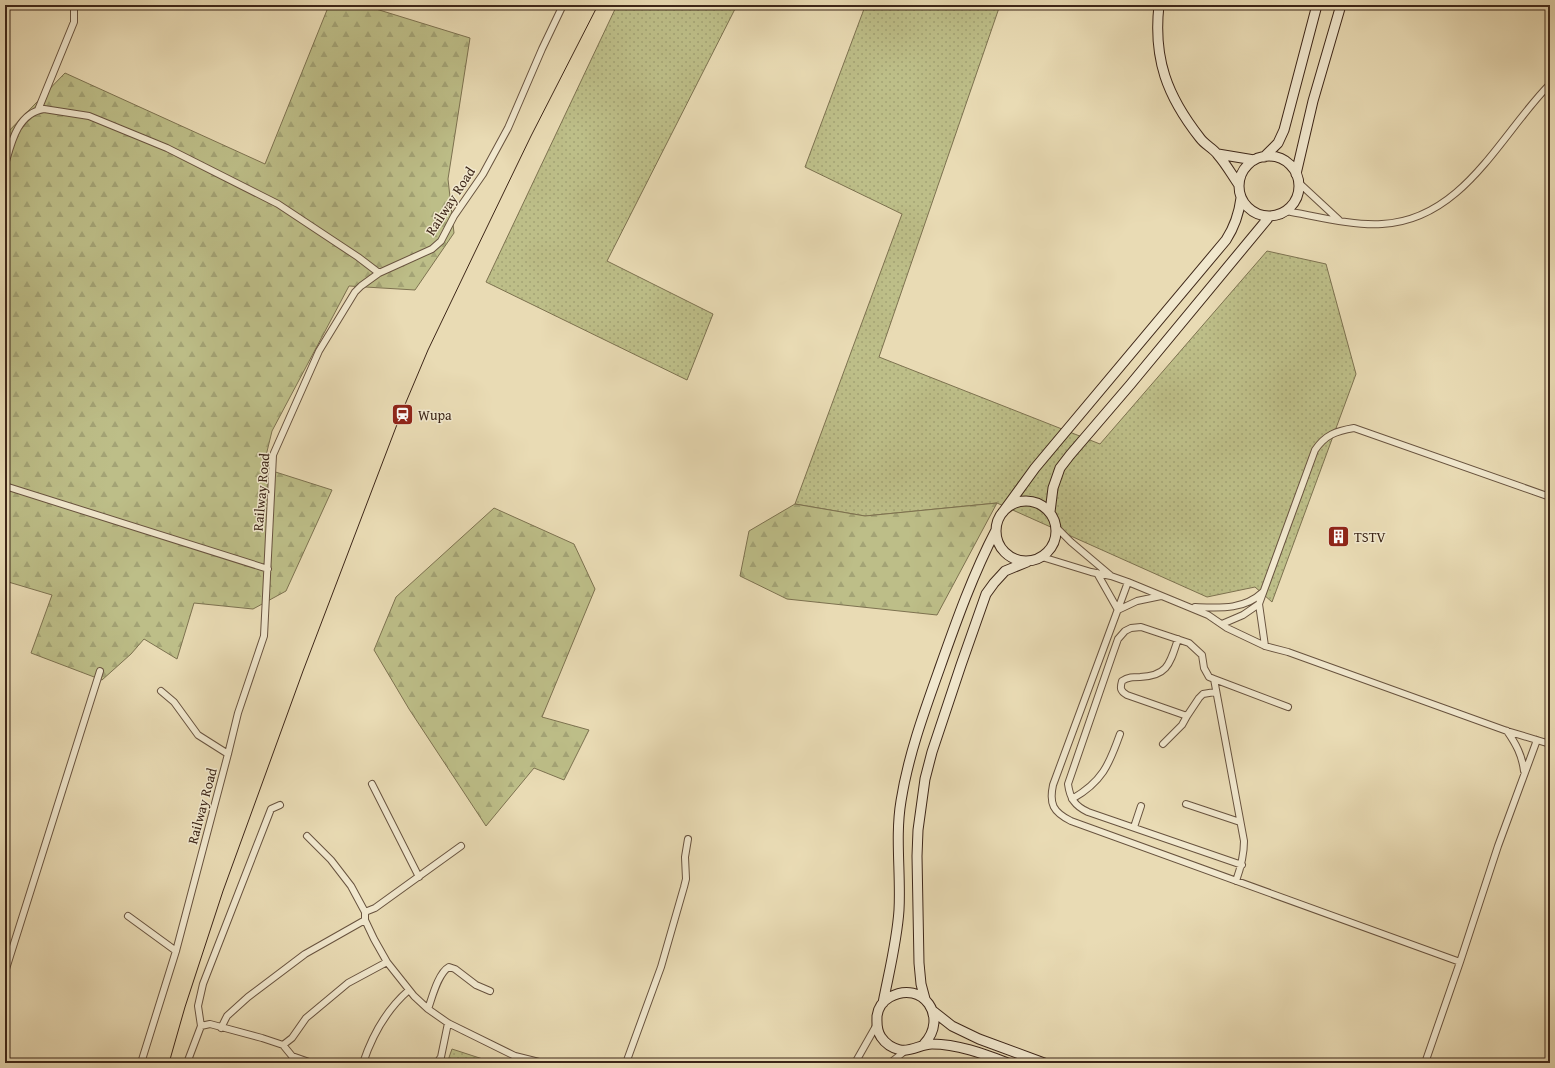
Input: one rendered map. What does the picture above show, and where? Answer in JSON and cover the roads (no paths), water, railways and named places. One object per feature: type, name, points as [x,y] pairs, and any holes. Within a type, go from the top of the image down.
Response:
[{"type":"street","points":[[38,110],[74,22],[74,5]]},
{"type":"street","name":"Railway Road","points":[[141,1063],[176,952],[238,713],[264,636],[273,455],[319,351],[356,292],[361,286],[379,273],[432,249],[441,241],[454,216],[483,174],[508,128],[542,49],[563,5]]},
{"type":"street","points":[[1159,5],[1157,34],[1160,59],[1172,96],[1180,111],[1202,140],[1218,154],[1239,185]]},
{"type":"street","points":[[1264,157],[1278,143],[1284,130],[1317,5]]},
{"type":"street","points":[[1338,220],[1297,178],[1291,166],[1283,160],[1274,157],[1264,157],[1254,160],[1246,166],[1241,175],[1239,185],[1241,198],[1245,206],[1252,212],[1260,215],[1278,215],[1286,211],[1296,198],[1297,178],[1313,101],[1341,5]]},
{"type":"street","points":[[1286,211],[1364,224],[1381,225],[1403,222],[1424,214],[1451,198],[1490,158],[1536,99],[1550,84]]},
{"type":"street","points":[[5,165],[17,129],[27,117],[38,110],[44,109],[90,116],[167,148],[278,204],[358,257],[379,273]]},
{"type":"street","points":[[1218,154],[1254,160]]},
{"type":"street","points":[[855,1063],[876,1026],[877,1013],[883,1002],[896,936],[899,909],[898,829],[901,802],[913,744],[952,634],[986,549],[996,530],[998,520],[1035,468],[1226,240],[1233,228],[1238,214],[1241,198]]},
{"type":"street","points":[[924,999],[919,963],[917,856],[918,830],[925,779],[932,752],[986,594],[994,582],[1006,571],[1042,557],[1050,550],[1056,539],[1056,528],[1050,512],[1053,488],[1060,468],[1269,216]]},
{"type":"street","points":[[1265,646],[1260,604],[1264,590],[1315,450],[1321,442],[1335,432],[1354,428],[1550,497]]},
{"type":"street","points":[[5,486],[268,569]]},
{"type":"street","points":[[1003,512],[1013,504],[1026,500],[1039,504],[1050,512]]},
{"type":"street","points":[[1056,528],[1111,576]]},
{"type":"street","points":[[996,530],[997,540],[1008,556],[1027,562]]},
{"type":"street","points":[[1042,557],[1128,582],[1208,615],[1222,624],[1265,646],[1288,652],[1507,731],[1550,744]]},
{"type":"street","points":[[1097,573],[1118,610]]},
{"type":"street","points":[[1128,582],[1052,785],[1050,797],[1054,808],[1060,816],[1460,962]]},
{"type":"street","points":[[1190,607],[1235,606],[1256,598],[1264,590]]},
{"type":"street","points":[[1118,610],[1137,602],[1162,596]]},
{"type":"street","points":[[1222,624],[1243,615],[1260,604]]},
{"type":"street","points":[[1242,864],[1088,812],[1080,808],[1072,799],[1069,793],[1068,784],[1118,639],[1124,632],[1131,628],[1141,627],[1190,643],[1202,655],[1204,668],[1209,677],[1288,707]]},
{"type":"street","points":[[1178,639],[1170,662],[1163,672],[1150,676],[1127,678],[1122,681],[1120,688],[1122,692],[1127,695],[1187,716]]},
{"type":"street","points":[[5,972],[100,671]]},
{"type":"street","points":[[1214,679],[1244,841],[1244,856],[1236,881]]},
{"type":"street","points":[[161,690],[174,702],[198,735],[228,754]]},
{"type":"street","points":[[1163,744],[1182,725],[1203,694],[1216,692]]},
{"type":"street","points":[[1507,731],[1523,759],[1524,772]]},
{"type":"street","points":[[1072,799],[1087,791],[1102,775],[1120,734]]},
{"type":"street","points":[[1425,1063],[1498,846],[1537,740]]},
{"type":"street","points":[[372,784],[419,877]]},
{"type":"street","points":[[1186,804],[1240,822]]},
{"type":"street","points":[[187,1063],[201,1026],[198,1006],[203,984],[271,809],[280,805]]},
{"type":"street","points":[[1134,827],[1141,806]]},
{"type":"street","points":[[306,836],[341,872],[358,897],[365,912],[365,920],[387,962],[409,990],[428,1009],[448,1023],[515,1056],[543,1063]]},
{"type":"street","points":[[626,1063],[662,967],[686,879],[685,857],[688,839]]},
{"type":"street","points":[[365,912],[375,908],[461,846]]},
{"type":"street","points":[[128,916],[176,952]]},
{"type":"street","points":[[221,1028],[227,1016],[248,997],[305,954],[365,920]]},
{"type":"street","points":[[283,1045],[292,1038],[306,1018],[348,983],[387,962]]},
{"type":"street","points":[[428,1009],[437,982],[445,969],[449,967],[455,969],[476,985],[490,991]]},
{"type":"street","points":[[363,1063],[370,1043],[392,1007],[409,990]]},
{"type":"street","points":[[883,1002],[898,993],[910,992],[916,994],[924,999],[933,1011],[952,1026],[979,1039],[1044,1063]]},
{"type":"street","points":[[876,1026],[880,1036],[889,1046],[899,1050],[915,1049],[929,1039],[934,1029],[935,1019],[933,1011]]},
{"type":"street","points":[[437,1063],[441,1057],[448,1023]]},
{"type":"street","points":[[201,1026],[210,1024],[262,1038],[283,1045],[292,1056],[312,1063]]},
{"type":"street","points":[[924,1044],[944,1044],[985,1059],[1008,1063]]},
{"type":"street","points":[[890,1063],[905,1050]]},
{"type":"tram line","points":[[169,1063],[185,1007],[223,891],[303,671],[401,414],[428,350],[474,254],[531,136],[598,5]]},
{"type":"place","name":"Wupa","points":[[403,415]]},
{"type":"place","name":"TSTV","points":[[1338,537]]}]
